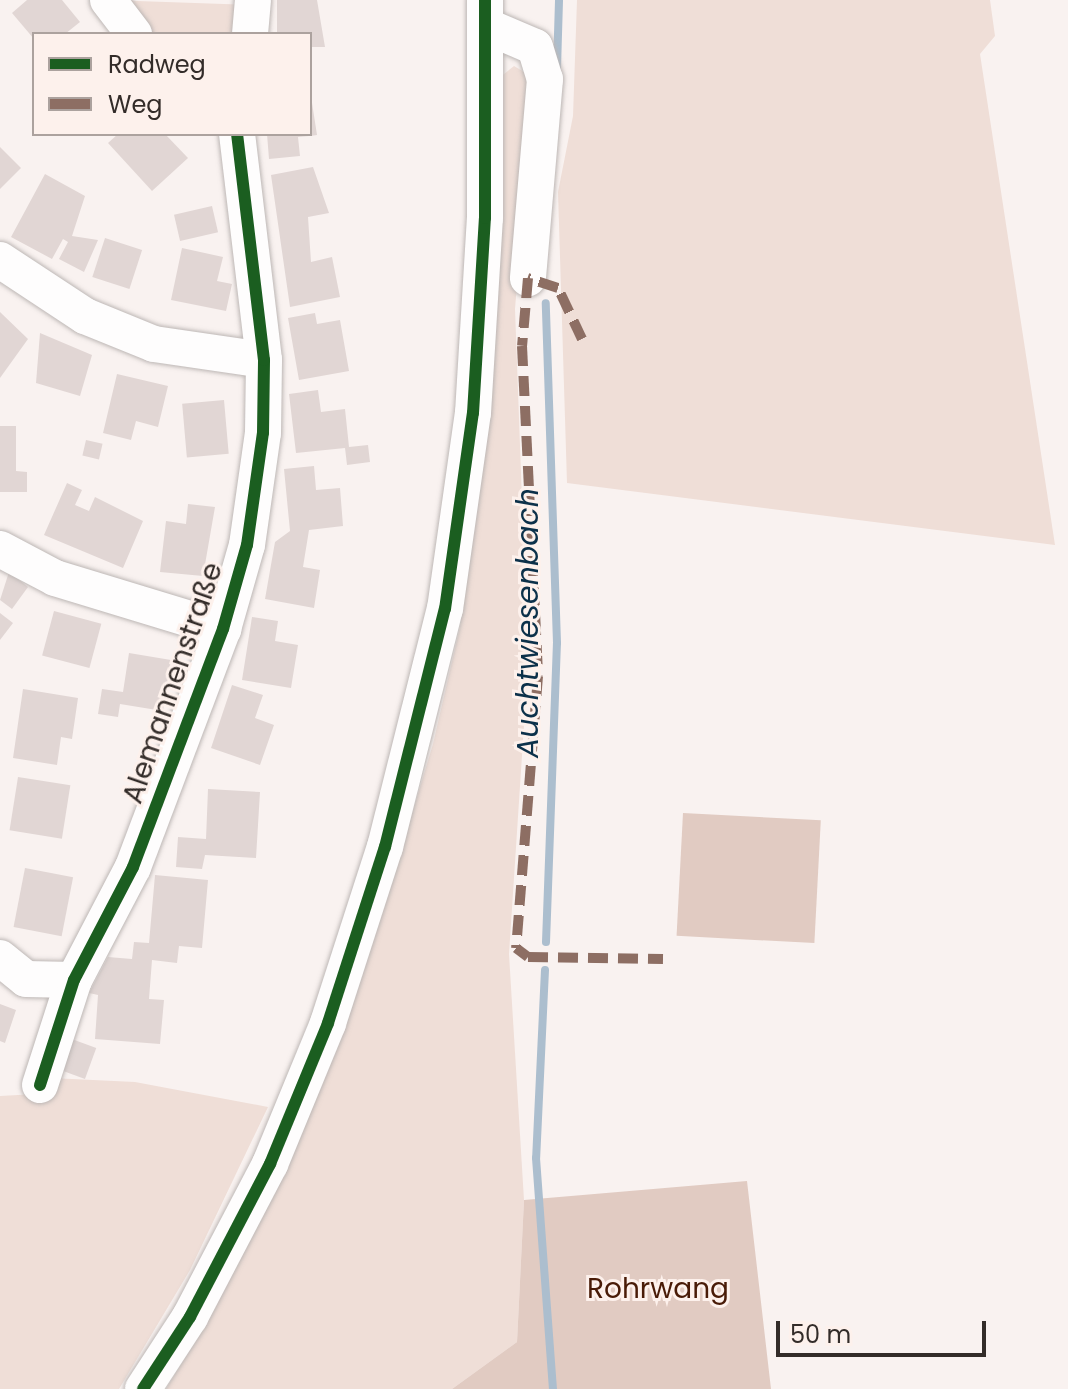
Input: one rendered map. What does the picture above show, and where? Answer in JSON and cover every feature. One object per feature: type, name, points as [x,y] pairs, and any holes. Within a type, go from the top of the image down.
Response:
[{"type":"street","points":[[108,0],[132,32]]},
{"type":"street","points":[[250,32],[253,0]]},
{"type":"street","points":[[486,13],[535,47],[545,79],[528,278]]},
{"type":"street","points":[[143,1389],[190,1317],[270,1164],[328,1023],[385,847],[445,609],[473,413],[486,13]]},
{"type":"street","name":"Alemannenstraße","points":[[40,1085],[74,980],[133,867],[223,629],[247,545],[263,433],[264,360],[261,287],[233,138]]},
{"type":"street","points":[[0,260],[85,316],[154,344],[264,360]]},
{"type":"street","points":[[0,549],[55,578],[223,629]]},
{"type":"street","points":[[0,958],[26,979],[74,980]]},
{"type":"shaded area","points":[[108,0],[253,5],[250,32],[132,32]]},
{"type":"shaded area","points":[[577,0],[990,0],[995,36],[980,54],[1055,545],[567,483],[558,192],[573,116]]},
{"type":"shaded area","points":[[514,66],[534,78],[515,309],[528,664],[509,954],[524,1200],[517,1342],[452,1389],[166,1389],[194,1343],[393,877],[433,744],[460,627],[492,397],[499,78]]},
{"type":"shaded area","points":[[51,1078],[135,1082],[268,1107],[190,1270],[119,1389],[0,1389],[0,1096],[36,1094]]},
{"type":"green space","points":[[683,813],[821,820],[814,943],[677,936]]},
{"type":"green space","name":"Rohrwang","points":[[747,1181],[771,1389],[452,1389],[517,1342],[524,1200]]},
{"type":"building","points":[[27,0],[62,0],[80,22],[68,32],[32,32],[32,37],[12,13]]},
{"type":"building","points":[[277,0],[317,0],[325,47],[312,47],[312,32],[277,32]]},
{"type":"building","points":[[312,103],[317,135],[312,136]]},
{"type":"building","points":[[116,136],[167,136],[188,158],[152,191],[108,143]]},
{"type":"building","points":[[267,136],[309,136],[298,137],[300,156],[269,159]]},
{"type":"building","points":[[0,147],[21,168],[0,189]]},
{"type":"building","points":[[313,167],[329,213],[308,217],[311,262],[332,257],[340,297],[290,307],[271,175]]},
{"type":"building","points":[[45,174],[85,196],[72,236],[98,240],[84,272],[59,259],[68,242],[63,239],[52,259],[11,237]]},
{"type":"building","points":[[212,206],[218,232],[180,241],[174,215]]},
{"type":"building","points":[[105,238],[142,250],[129,289],[92,277]]},
{"type":"building","points":[[182,248],[223,257],[217,281],[232,284],[226,311],[171,300]]},
{"type":"building","points":[[0,312],[28,339],[0,378]]},
{"type":"building","points":[[315,313],[317,324],[340,320],[349,371],[299,380],[288,318]]},
{"type":"building","points":[[40,333],[92,355],[80,396],[36,383]]},
{"type":"building","points":[[117,374],[168,386],[158,427],[136,421],[131,440],[103,433]]},
{"type":"building","points":[[318,390],[321,412],[345,409],[349,447],[368,445],[370,462],[347,465],[345,448],[296,453],[289,394]]},
{"type":"building","points":[[224,400],[229,454],[187,457],[182,404]]},
{"type":"building","points":[[0,426],[16,426],[16,471],[27,472],[27,492],[0,492]]},
{"type":"building","points":[[86,440],[103,444],[99,459],[82,456]]},
{"type":"building","points":[[314,466],[316,490],[340,488],[343,526],[309,530],[303,567],[320,570],[314,608],[265,599],[275,542],[290,531],[284,469]]},
{"type":"building","points":[[67,483],[82,490],[75,505],[89,511],[95,497],[143,521],[123,568],[44,535]]},
{"type":"building","points":[[188,504],[215,507],[203,576],[160,572],[166,521],[186,524]]},
{"type":"building","points":[[9,572],[28,587],[12,609],[0,600]]},
{"type":"building","points":[[54,611],[101,624],[89,668],[42,655]]},
{"type":"building","points":[[0,613],[13,623],[0,640]]},
{"type":"building","points":[[252,617],[278,621],[275,641],[298,645],[291,688],[242,680]]},
{"type":"building","points":[[129,653],[171,660],[163,711],[120,704],[118,717],[98,714],[102,689],[123,692]]},
{"type":"building","points":[[232,685],[263,695],[255,718],[274,725],[260,765],[211,748]]},
{"type":"building","points":[[23,689],[78,698],[72,739],[61,737],[57,765],[13,758]]},
{"type":"building","points":[[18,777],[70,785],[62,839],[10,830]]},
{"type":"building","points":[[208,789],[260,792],[256,858],[205,855],[202,869],[176,867],[178,837],[206,839]]},
{"type":"building","points":[[25,868],[73,877],[62,936],[14,927]]},
{"type":"building","points":[[155,875],[208,880],[202,948],[179,946],[177,963],[152,960],[149,999],[164,1000],[160,1044],[95,1039],[98,995],[89,993],[108,957],[132,959],[134,942],[149,943]]},
{"type":"building","points":[[0,1004],[16,1010],[5,1043],[0,1041]]},
{"type":"building","points":[[69,1038],[96,1048],[85,1079],[58,1069]]},
{"type":"waterway","name":"Auchtwiesenbach","points":[[557,68],[559,0]]},
{"type":"waterway","name":"Auchtwiesenbach","points":[[546,303],[557,643],[546,942]]},
{"type":"waterway","name":"Auchtwiesenbach","points":[[545,970],[536,1158],[553,1389]]},
{"type":"marked path","points":[[582,339],[558,288],[528,278],[522,346],[538,676],[516,948],[528,957],[663,959]]},
{"type":"cycle path","points":[[143,1389],[190,1317],[270,1164],[328,1023],[385,847],[445,609],[473,413],[485,218],[485,0]]},
{"type":"cycle path","points":[[40,1085],[74,980],[133,867],[223,629],[247,545],[263,433],[264,360],[237,136]]}]
